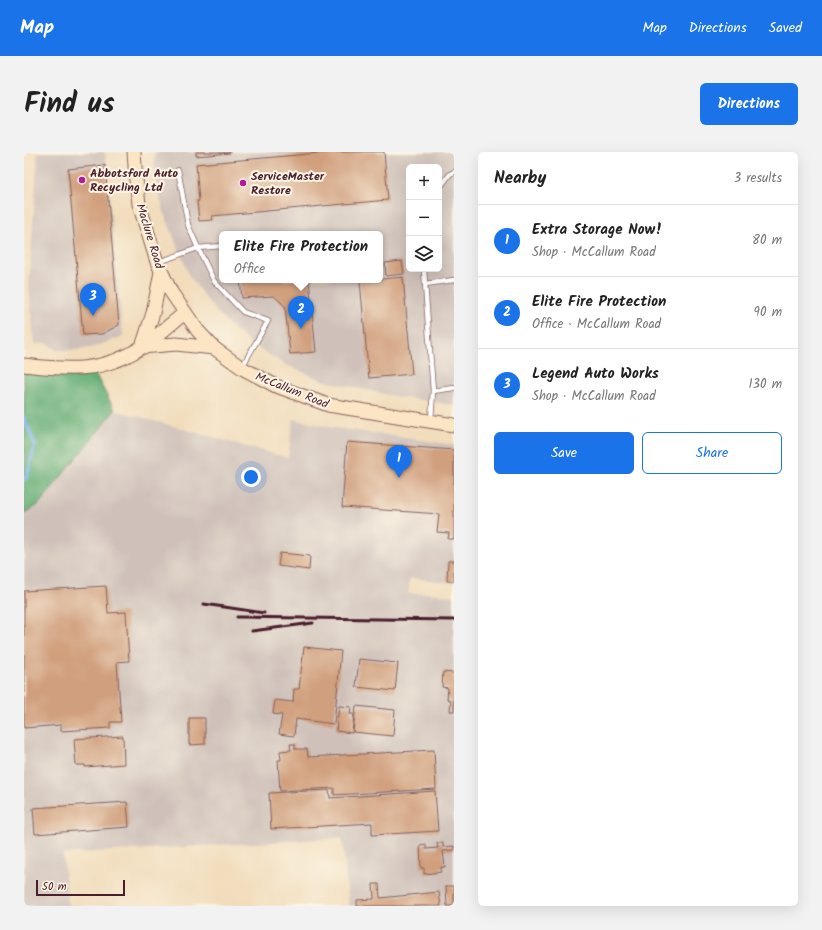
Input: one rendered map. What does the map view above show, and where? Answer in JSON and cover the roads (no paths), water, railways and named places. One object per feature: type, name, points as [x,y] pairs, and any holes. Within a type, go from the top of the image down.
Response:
[{"type":"main road","name":"Maclure Road","points":[[134,152],[139,204],[159,267],[171,292],[185,313]]},
{"type":"main road","points":[[142,347],[153,313],[159,267]]},
{"type":"main road","points":[[24,365],[66,369],[92,368],[116,361],[142,347],[185,313]]},
{"type":"main road","name":"McCallum Road","points":[[185,313],[198,331],[214,348],[242,368],[276,386],[328,405],[454,425]]},
{"type":"main road","points":[[142,347],[176,344],[214,348]]},
{"type":"lane","points":[[178,170],[188,225],[214,281],[242,312],[268,321],[242,368]]},
{"type":"lane","points":[[442,185],[450,174],[454,172]]},
{"type":"lane","points":[[159,267],[198,248],[219,246]]},
{"type":"lane","points":[[424,272],[433,391],[430,422]]},
{"type":"lane","points":[[425,284],[454,280]]},
{"type":"lane","points":[[433,391],[454,388]]},
{"type":"waterway","points":[[24,417],[35,445],[27,476],[24,480]]},
{"type":"railway","points":[[204,604],[264,613]]},
{"type":"railway","points":[[237,617],[454,620]]},
{"type":"railway","points":[[252,631],[313,623]]},
{"type":"place","name":"Abbotsford Auto Recycling Ltd","points":[[82,180]]},
{"type":"place","name":"ServiceMaster Restore","points":[[243,183]]},
{"type":"place","name":"Legend Auto Works","points":[[93,316]]},
{"type":"place","name":"Elite Fire Protection","points":[[301,329]]},
{"type":"place","name":"Extra Storage Now!","points":[[399,478]]}]
